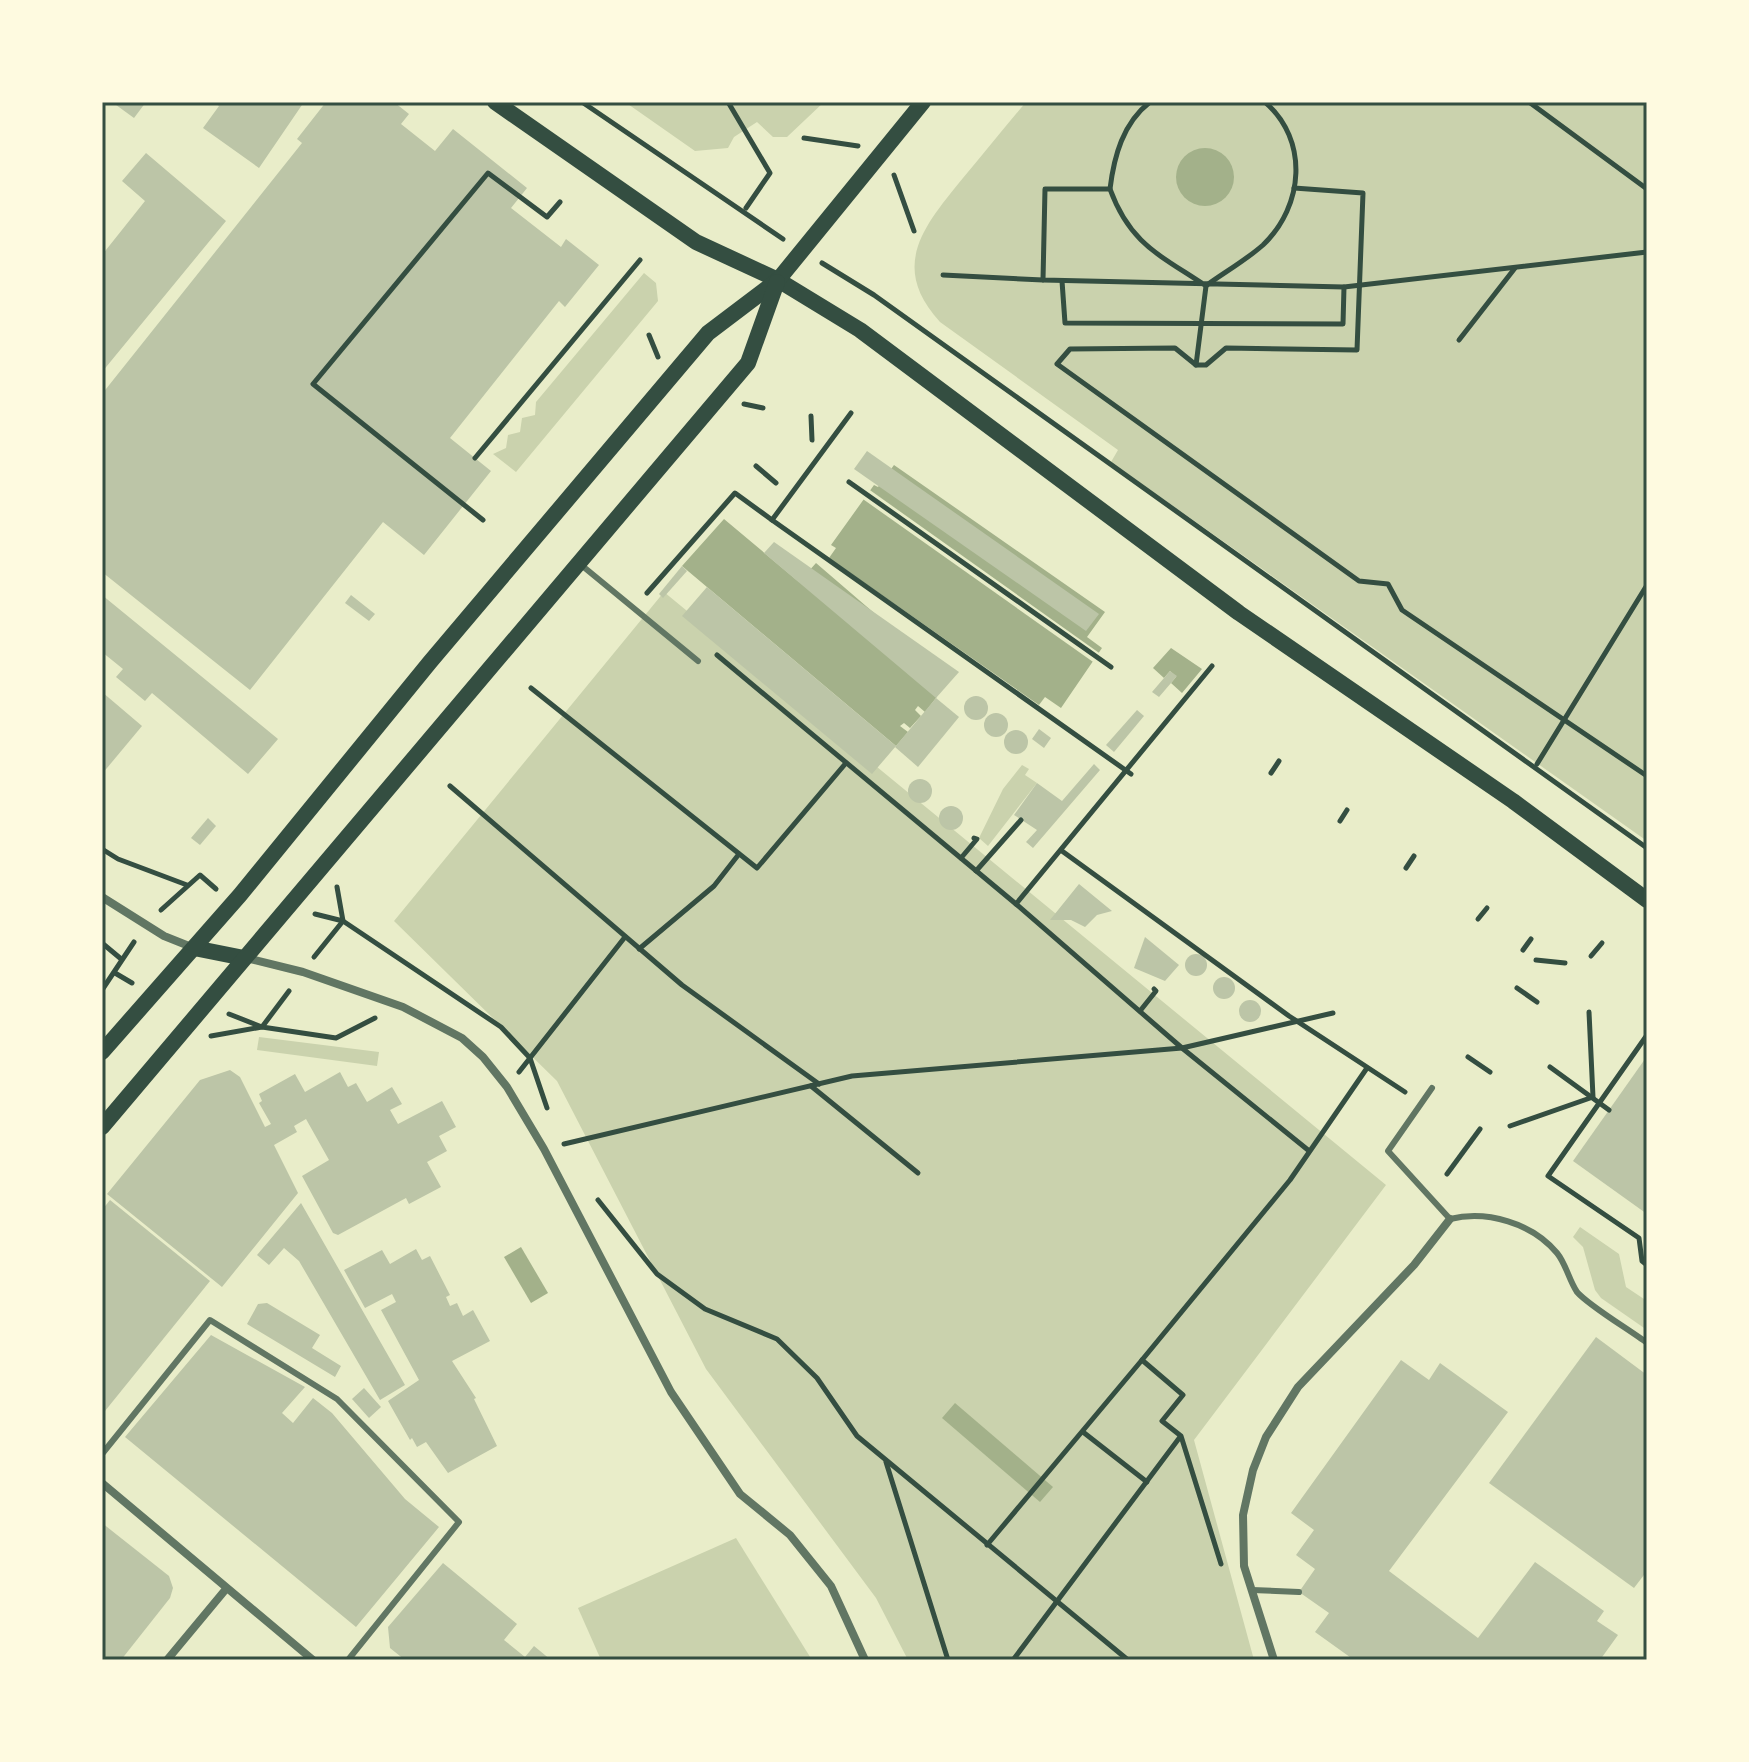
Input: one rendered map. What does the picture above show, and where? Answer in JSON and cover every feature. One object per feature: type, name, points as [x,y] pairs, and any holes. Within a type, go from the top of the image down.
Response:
[{"type":"main road","points":[[495,102],[696,242],[778,280],[860,330],[1239,613],[1513,801],[1647,900]]},
{"type":"main road","points":[[102,1052],[194,948],[708,333],[778,280],[923,102]]},
{"type":"main road","points":[[102,1127],[748,363],[778,280]]},
{"type":"main road","points":[[194,948],[244,958]]},
{"type":"street","points":[[102,897],[164,936],[194,948]]},
{"type":"street","points":[[244,958],[303,972],[400,1006],[462,1038],[483,1057],[507,1087],[544,1149],[671,1392],[740,1494],[790,1535],[831,1586],[865,1660]]},
{"type":"street","points":[[1274,1660],[1244,1566],[1243,1515],[1253,1470],[1266,1437],[1298,1387],[1414,1265],[1450,1219]]},
{"type":"street","points":[[102,1483],[313,1660]]},
{"type":"street","points":[[167,1660],[226,1589]]},
{"type":"lane","points":[[580,564],[698,661]]},
{"type":"lane","points":[[1432,1088],[1388,1151],[1450,1219],[1481,1215],[1519,1226],[1557,1253],[1578,1293],[1647,1343]]},
{"type":"lane","points":[[102,1454],[210,1320],[337,1399],[459,1522],[348,1660]]},
{"type":"lane","points":[[1252,1590],[1299,1592]]},
{"type":"path","points":[[582,102],[802,251],[874,295],[1647,848]]},
{"type":"path","points":[[728,102],[770,173],[746,208]]},
{"type":"path","points":[[1150,102],[1120,143],[1114,157],[1110,189],[1119,213],[1138,240],[1206,286]]},
{"type":"path","points":[[1206,286],[1262,245],[1277,229],[1294,188],[1296,151],[1284,121],[1265,102]]},
{"type":"path","points":[[1529,102],[1647,189]]},
{"type":"path","points":[[804,138],[885,149],[914,231]]},
{"type":"path","points":[[483,520],[313,384],[488,173],[547,217],[560,202]]},
{"type":"path","points":[[1294,188],[1363,193],[1357,350],[1226,348],[1206,365],[1196,365],[1183,359],[1175,348],[1070,349],[1057,364],[1359,581],[1388,584],[1402,610],[1647,776]]},
{"type":"path","points":[[1043,280],[1045,189],[1110,189]]},
{"type":"path","points":[[943,275],[1206,286],[1344,287],[1647,252]]},
{"type":"path","points":[[475,458],[640,260]]},
{"type":"path","points":[[1459,340],[1515,267]]},
{"type":"path","points":[[1062,281],[1065,323],[1343,324],[1344,287]]},
{"type":"path","points":[[1196,365],[1204,324],[1206,286]]},
{"type":"path","points":[[772,520],[851,413]]},
{"type":"path","points":[[811,416],[812,440]]},
{"type":"path","points":[[756,466],[776,483]]},
{"type":"path","points":[[849,482],[1111,667]]},
{"type":"path","points":[[645,596],[735,493],[1128,772]]},
{"type":"path","points":[[1537,764],[1647,585]]},
{"type":"path","points":[[634,587],[656,605]]},
{"type":"path","points":[[705,645],[1016,904],[1182,1048],[1308,1150]]},
{"type":"path","points":[[1016,904],[1128,772],[1212,666]]},
{"type":"path","points":[[531,688],[757,868],[846,763]]},
{"type":"path","points":[[1271,773],[1279,761]]},
{"type":"path","points":[[450,786],[682,985],[820,1084]]},
{"type":"path","points":[[1340,821],[1347,810]]},
{"type":"path","points":[[976,871],[1021,820]]},
{"type":"path","points":[[961,858],[977,839],[974,838]]},
{"type":"path","points":[[102,849],[118,859],[187,885]]},
{"type":"path","points":[[1062,851],[1298,1022],[1405,1093]]},
{"type":"path","points":[[639,949],[714,886],[739,854]]},
{"type":"path","points":[[1406,868],[1414,856]]},
{"type":"path","points":[[173,896],[200,875],[215,888]]},
{"type":"path","points":[[1478,919],[1487,908]]},
{"type":"path","points":[[318,915],[343,921],[339,925]]},
{"type":"path","points":[[530,1058],[625,937]]},
{"type":"path","points":[[1523,950],[1531,939]]},
{"type":"path","points":[[102,943],[120,958],[115,973],[102,990]]},
{"type":"path","points":[[1591,956],[1602,943]]},
{"type":"path","points":[[1536,960],[1565,963]]},
{"type":"path","points":[[115,973],[128,981]]},
{"type":"path","points":[[1517,988],[1537,1002]]},
{"type":"path","points":[[1140,1011],[1156,991],[1154,989]]},
{"type":"path","points":[[201,1038],[262,1027],[282,1000]]},
{"type":"path","points":[[227,1014],[262,1027],[336,1038],[400,1006]]},
{"type":"path","points":[[1589,1012],[1593,1097]]},
{"type":"path","points":[[544,1149],[852,1076],[1182,1048],[1333,1013]]},
{"type":"path","points":[[1647,1035],[1548,1176],[1639,1238],[1642,1261],[1647,1265]]},
{"type":"path","points":[[1468,1057],[1490,1072]]},
{"type":"path","points":[[1550,1067],[1609,1110]]},
{"type":"path","points":[[987,1545],[1290,1180],[1367,1068]]},
{"type":"path","points":[[811,1086],[918,1173]]},
{"type":"path","points":[[1510,1126],[1593,1097]]},
{"type":"path","points":[[1447,1174],[1480,1129]]},
{"type":"path","points":[[559,1145],[568,1157]]},
{"type":"path","points":[[594,1194],[657,1274],[705,1309],[777,1339],[797,1356],[857,1436],[1128,1660]]},
{"type":"path","points":[[1142,1360],[1183,1395],[1162,1421],[1181,1436],[1223,1570]]},
{"type":"path","points":[[1083,1432],[1147,1482]]},
{"type":"path","points":[[1013,1660],[1181,1436]]},
{"type":"path","points":[[886,1460],[948,1660]]},
{"type":"shaded area","points":[[625,102],[824,102],[787,137],[773,137],[757,122],[734,137],[728,148],[695,151]]},
{"type":"shaded area","points":[[1026,102],[1647,102],[1647,841],[1111,462],[1118,450],[940,322],[925,302],[917,283],[915,264],[918,247],[936,213]]},
{"type":"shaded area","points":[[1205,148],[1216,150],[1225,157],[1232,166],[1232,188],[1225,197],[1216,204],[1205,206],[1194,204],[1185,197],[1178,188],[1176,177],[1178,166],[1185,157],[1194,150]]},
{"type":"shaded area","points":[[644,273],[656,283],[658,301],[516,472],[493,454],[506,448],[508,435],[520,432],[522,418],[535,415],[536,402]]},
{"type":"shaded area","points":[[894,465],[1105,612],[1087,637],[1102,648],[1061,708],[1045,697],[1039,705],[829,558],[836,548],[831,545],[874,485],[878,487]]},
{"type":"shaded area","points":[[724,519],[799,582],[816,563],[945,674],[936,698],[925,712],[918,706],[915,710],[921,716],[910,728],[904,723],[900,726],[908,732],[896,746],[682,566]]},
{"type":"shaded area","points":[[664,592],[1386,1185],[1194,1440],[1254,1660],[908,1660],[876,1598],[706,1369],[557,1081],[394,921]]},
{"type":"shaded area","points":[[1171,648],[1202,669],[1182,693],[1171,683],[1176,677],[1170,671],[1164,678],[1153,668]]},
{"type":"shaded area","points":[[1022,765],[1029,769],[1025,775],[1037,783],[988,846],[979,838],[1003,789]]},
{"type":"shaded area","points":[[259,1037],[379,1052],[377,1066],[257,1050]]},
{"type":"shaded area","points":[[1580,1227],[1619,1254],[1626,1287],[1647,1301],[1647,1330],[1601,1298],[1595,1290],[1583,1247],[1573,1237]]},
{"type":"shaded area","points":[[521,1247],[548,1293],[531,1303],[504,1257]]},
{"type":"shaded area","points":[[955,1403],[1053,1487],[1040,1502],[942,1418]]},
{"type":"shaded area","points":[[736,1538],[812,1660],[601,1660],[578,1608]]},
{"type":"pier","points":[[867,488],[1102,655],[1096,664],[860,497]]},
{"type":"building","points":[[112,102],[146,102],[134,118]]},
{"type":"building","points":[[213,102],[304,102],[259,168],[203,128],[219,106]]},
{"type":"building","points":[[326,102],[394,102],[409,114],[401,124],[435,151],[453,129],[527,188],[511,208],[561,247],[566,239],[599,265],[565,307],[559,301],[450,438],[491,471],[424,555],[383,522],[250,690],[102,572],[102,394],[302,143],[297,139]]},
{"type":"building","points":[[146,153],[226,221],[102,372],[102,255],[145,201],[122,181]]},
{"type":"building","points":[[867,451],[1099,614],[1086,631],[854,469]]},
{"type":"building","points":[[774,542],[959,672],[936,698],[764,553]]},
{"type":"building","points":[[682,566],[687,571],[663,598],[659,594]]},
{"type":"building","points":[[707,587],[896,746],[872,774],[682,616]]},
{"type":"building","points":[[102,595],[278,739],[248,774],[152,693],[145,701],[116,677],[123,669],[102,652]]},
{"type":"building","points":[[351,595],[375,614],[369,621],[345,603]]},
{"type":"building","points":[[1170,671],[1177,676],[1159,697],[1152,692]]},
{"type":"building","points":[[102,692],[142,726],[102,774]]},
{"type":"building","points":[[976,696],[984,700],[988,708],[984,716],[976,720],[968,716],[964,708],[968,700]]},
{"type":"building","points":[[936,698],[959,717],[918,767],[895,747]]},
{"type":"building","points":[[1137,710],[1144,716],[1114,752],[1106,745]]},
{"type":"building","points":[[996,713],[1004,717],[1008,725],[1004,733],[996,737],[988,733],[984,725],[988,717]]},
{"type":"building","points":[[1039,729],[1051,738],[1044,748],[1032,739]]},
{"type":"building","points":[[1016,730],[1024,734],[1028,742],[1024,750],[1016,754],[1008,750],[1004,742],[1008,734]]},
{"type":"building","points":[[1094,764],[1100,770],[1033,848],[1026,842],[1037,830],[1014,815],[1037,783],[1062,801]]},
{"type":"building","points":[[920,779],[928,783],[932,791],[928,799],[920,803],[912,799],[908,791],[912,783]]},
{"type":"building","points":[[951,806],[959,810],[963,818],[959,826],[951,830],[943,826],[939,818],[943,810]]},
{"type":"building","points":[[208,818],[216,826],[200,845],[191,838]]},
{"type":"building","points":[[1079,884],[1112,911],[1097,915],[1085,927],[1071,920],[1050,920]]},
{"type":"building","points":[[1145,937],[1179,965],[1165,981],[1134,968]]},
{"type":"building","points":[[1196,954],[1207,965],[1196,976],[1185,965]]},
{"type":"building","points":[[1224,977],[1235,988],[1224,999],[1213,988]]},
{"type":"building","points":[[1250,1000],[1261,1011],[1250,1022],[1239,1011]]},
{"type":"building","points":[[1645,1059],[1647,1061],[1647,1214],[1573,1161]]},
{"type":"building","points":[[230,1070],[240,1077],[265,1127],[271,1124],[259,1103],[262,1101],[259,1094],[295,1074],[305,1092],[340,1072],[348,1087],[356,1083],[367,1102],[392,1087],[402,1104],[390,1110],[398,1124],[442,1101],[456,1127],[439,1136],[447,1151],[427,1162],[441,1187],[409,1204],[406,1198],[338,1235],[333,1233],[302,1176],[329,1160],[306,1119],[294,1126],[297,1132],[274,1145],[298,1193],[222,1287],[107,1194],[200,1080]]},
{"type":"building","points":[[110,1200],[210,1281],[105,1411],[102,1409],[102,1210]]},
{"type":"building","points":[[301,1203],[405,1385],[380,1400],[299,1261],[284,1248],[269,1265],[257,1255]]},
{"type":"building","points":[[416,1249],[422,1260],[430,1256],[450,1295],[446,1297],[450,1306],[457,1303],[463,1316],[473,1310],[490,1341],[452,1361],[476,1398],[497,1446],[448,1473],[426,1442],[417,1447],[412,1438],[410,1440],[388,1401],[419,1380],[381,1310],[396,1302],[392,1294],[365,1308],[344,1270],[382,1250],[390,1264]]},
{"type":"building","points":[[267,1303],[320,1335],[312,1348],[341,1366],[335,1377],[247,1324],[258,1304]]},
{"type":"building","points":[[211,1335],[305,1387],[282,1413],[293,1423],[313,1398],[332,1413],[405,1499],[439,1527],[356,1627],[125,1437]]},
{"type":"building","points":[[1596,1337],[1647,1375],[1647,1571],[1634,1588],[1489,1483]]},
{"type":"building","points":[[1401,1360],[1429,1380],[1440,1363],[1508,1412],[1389,1571],[1478,1638],[1535,1562],[1604,1611],[1597,1621],[1618,1635],[1600,1660],[1354,1660],[1315,1632],[1329,1613],[1299,1592],[1315,1569],[1296,1555],[1314,1530],[1291,1513]]},
{"type":"building","points":[[364,1388],[381,1407],[369,1418],[352,1399]]},
{"type":"building","points":[[102,1523],[169,1576],[173,1588],[170,1598],[121,1660],[102,1660]]},
{"type":"building","points":[[443,1563],[517,1624],[504,1640],[525,1657],[534,1646],[551,1660],[405,1660],[390,1648],[388,1627]]}]
